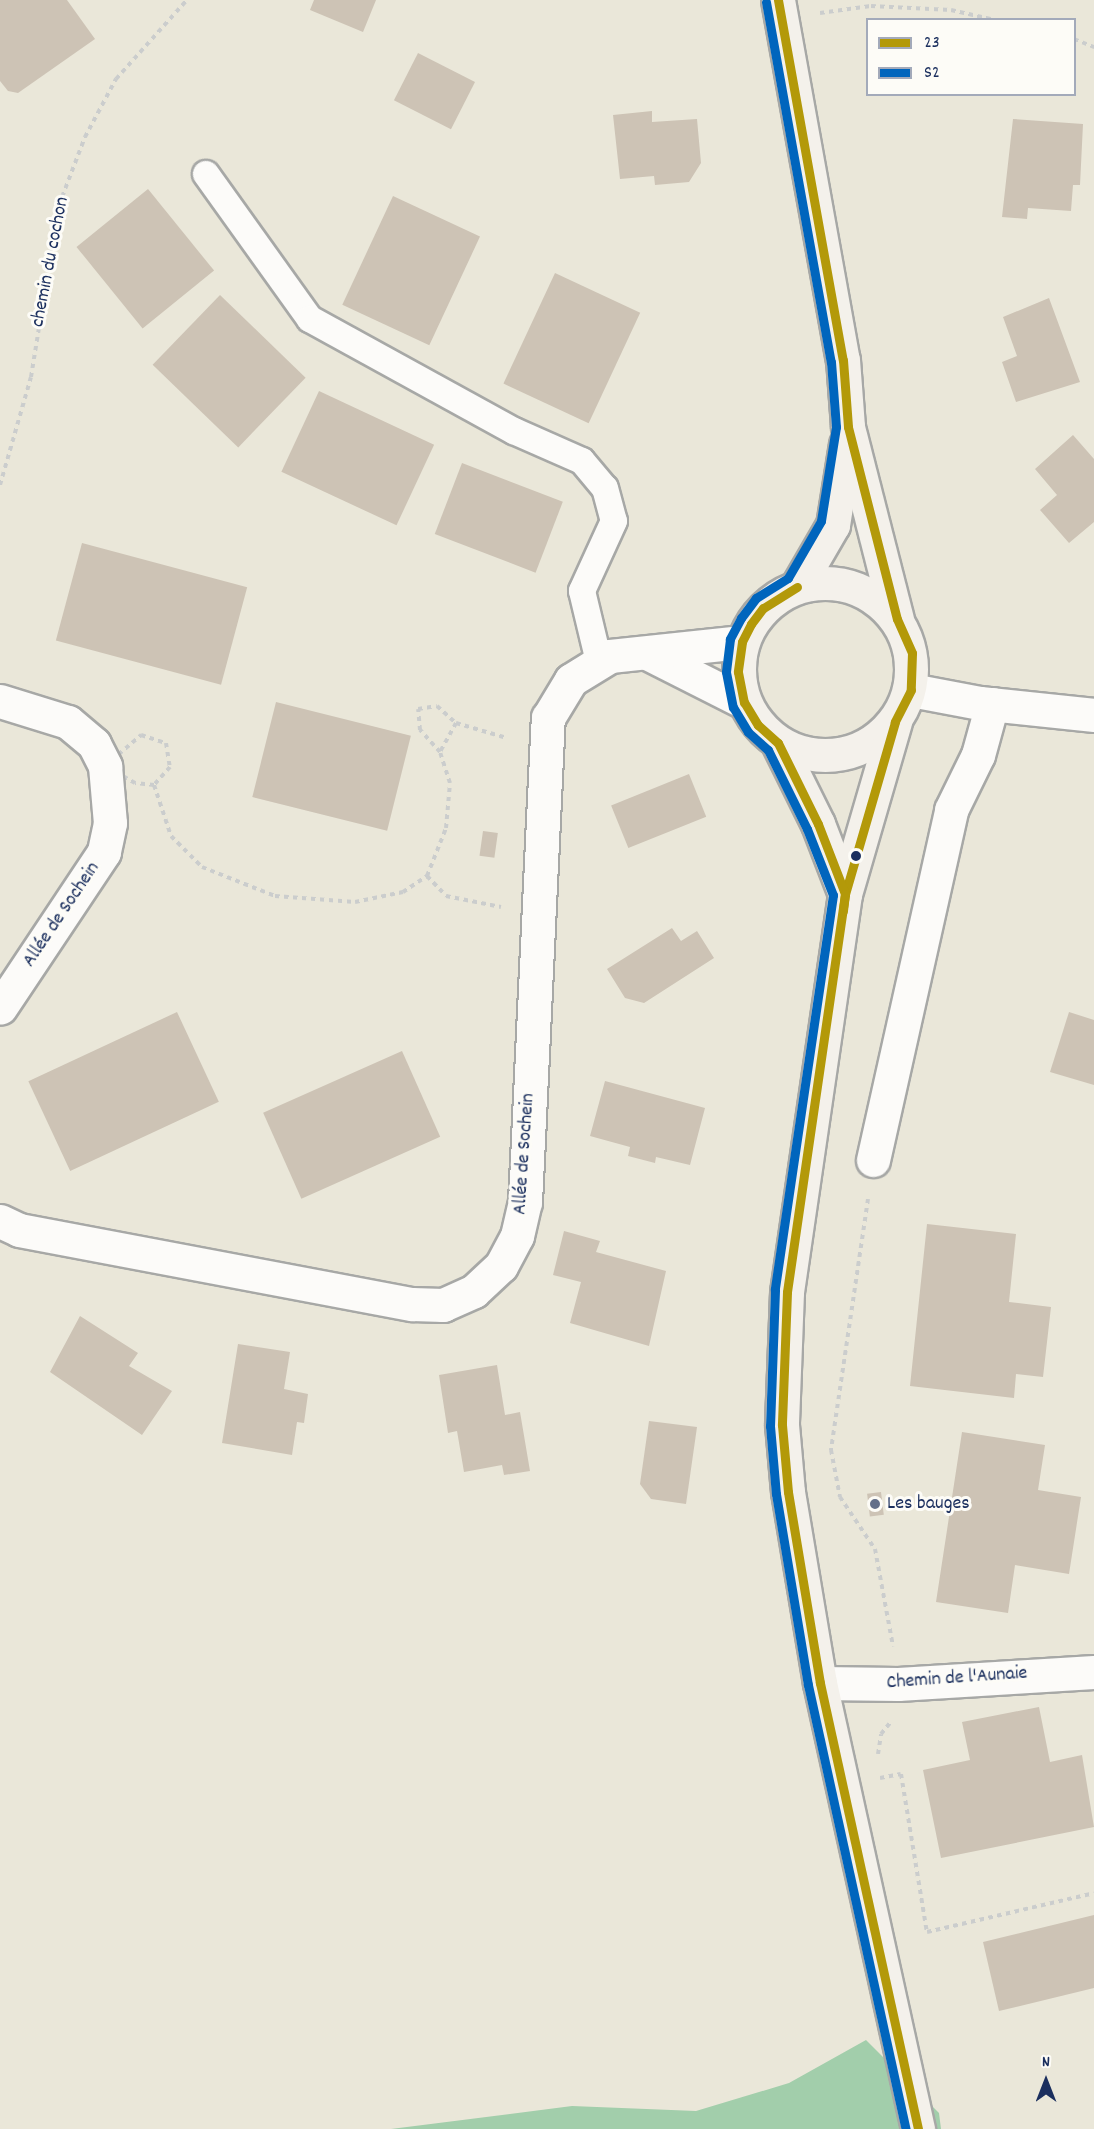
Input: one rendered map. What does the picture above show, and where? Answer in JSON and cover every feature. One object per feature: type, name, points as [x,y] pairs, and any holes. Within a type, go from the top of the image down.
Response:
[{"type":"street","points":[[779,9],[843,360],[848,427],[897,620],[912,653],[911,690],[895,722],[845,894],[786,1292],[782,1414],[788,1492],[820,1683],[918,2129]]},
{"type":"street","points":[[797,587],[833,525],[848,427]]},
{"type":"street","points":[[895,722],[871,744],[840,755],[808,755],[778,743],[758,725],[744,702],[738,672],[742,642],[763,608],[797,587],[834,582],[870,594],[897,620]]},
{"type":"street","name":"Allée de Sochein","points":[[0,1221],[19,1230],[412,1304],[443,1305],[474,1292],[501,1266],[516,1236],[525,1202],[548,718],[558,696],[571,680],[610,656],[649,654],[742,642]]},
{"type":"street","name":"Allée de Sochein","points":[[649,654],[744,702]]},
{"type":"street","points":[[911,690],[992,704],[1094,715]]},
{"type":"street","name":"Allée de Sochein","points":[[0,701],[68,722],[94,744],[105,766],[110,823],[104,852],[0,1008]]},
{"type":"street","points":[[873,1160],[951,810],[978,755],[992,704]]},
{"type":"street","points":[[778,743],[818,824],[845,894]]},
{"type":"street","name":"Chemin de l'Aunaie","points":[[820,1683],[898,1684],[1094,1672]]},
{"type":"lane","points":[[206,174],[310,319],[514,431],[582,461],[605,488],[614,521],[582,591],[599,662]]},
{"type":"path","name":"chemin du cochon","points":[[0,485],[31,377],[59,205],[85,137],[116,79],[187,0]]},
{"type":"path","points":[[779,9],[871,6],[951,10],[986,18]]},
{"type":"path","points":[[1076,40],[1094,47]]},
{"type":"path","points":[[154,786],[171,836],[202,867],[275,896],[355,902],[403,892],[427,876],[446,828],[450,783],[440,752],[420,730],[418,709],[438,706],[456,723],[546,750]]},
{"type":"path","points":[[440,752],[456,723]]},
{"type":"path","points":[[427,876],[446,896],[538,915]]},
{"type":"path","points":[[880,1778],[901,1774],[927,1932],[1094,1893]]},
{"type":"green space","points":[[866,2040],[939,2113],[941,2129],[391,2129],[572,2106],[696,2111],[789,2083]]},
{"type":"building","points":[[0,0],[67,0],[95,39],[18,93],[8,91],[0,81]]},
{"type":"building","points":[[314,0],[376,0],[363,32],[310,10]]},
{"type":"building","points":[[418,53],[475,82],[451,129],[394,100]]},
{"type":"building","points":[[652,111],[652,122],[697,119],[701,163],[689,182],[655,185],[654,176],[620,179],[613,115]]},
{"type":"building","points":[[1013,119],[1083,124],[1080,185],[1073,185],[1071,211],[1028,208],[1027,219],[1002,217]]},
{"type":"building","points":[[148,189],[214,271],[143,328],[77,247]]},
{"type":"building","points":[[393,196],[480,237],[429,345],[342,305]]},
{"type":"building","points":[[555,273],[640,313],[589,423],[503,384]]},
{"type":"building","points":[[220,295],[306,378],[238,447],[153,365]]},
{"type":"building","points":[[1049,298],[1080,382],[1016,402],[1002,362],[1017,356],[1003,317]]},
{"type":"building","points":[[319,391],[434,445],[396,525],[281,472]]},
{"type":"building","points":[[1073,435],[1094,459],[1094,522],[1069,543],[1040,510],[1057,495],[1035,469]]},
{"type":"building","points":[[462,463],[563,502],[536,573],[435,534]]},
{"type":"building","points":[[82,543],[247,587],[221,685],[56,641]]},
{"type":"building","points":[[276,702],[411,736],[387,831],[252,797]]},
{"type":"building","points":[[689,774],[706,817],[628,848],[611,805]]},
{"type":"building","points":[[483,831],[498,833],[494,858],[480,856]]},
{"type":"building","points":[[672,928],[681,941],[697,931],[714,958],[644,1003],[625,998],[607,969]]},
{"type":"building","points":[[177,1012],[219,1102],[70,1171],[28,1081]]},
{"type":"building","points":[[1069,1012],[1094,1020],[1094,1085],[1050,1072]]},
{"type":"building","points":[[402,1051],[440,1137],[301,1199],[263,1113]]},
{"type":"building","points":[[605,1081],[705,1108],[690,1165],[656,1157],[655,1163],[628,1156],[630,1147],[590,1136]]},
{"type":"building","points":[[927,1224],[1016,1234],[1009,1302],[1051,1307],[1043,1377],[1016,1374],[1014,1398],[910,1386]]},
{"type":"building","points":[[564,1231],[600,1241],[596,1252],[666,1271],[649,1346],[570,1323],[581,1282],[553,1275]]},
{"type":"building","points":[[80,1316],[138,1353],[129,1366],[172,1391],[142,1435],[50,1372]]},
{"type":"building","points":[[238,1344],[290,1352],[284,1389],[308,1394],[304,1423],[297,1422],[292,1455],[222,1443]]},
{"type":"building","points":[[497,1365],[505,1415],[520,1412],[530,1471],[504,1475],[502,1465],[464,1472],[457,1431],[448,1433],[439,1375]]},
{"type":"building","points":[[649,1421],[697,1427],[686,1504],[651,1499],[640,1484]]},
{"type":"building","points":[[962,1432],[1045,1445],[1038,1490],[1081,1497],[1069,1574],[1015,1565],[1008,1613],[936,1602]]},
{"type":"building","name":"Les bauges","points":[[881,1492],[884,1515],[870,1517],[867,1494]]},
{"type":"building","points":[[1039,1707],[1050,1762],[1082,1755],[1094,1827],[941,1858],[923,1770],[970,1760],[962,1722]]},
{"type":"building","points":[[1094,1915],[1094,1988],[999,2011],[983,1942]]},
{"type":"transit line","name":"23","points":[[778,0],[843,360],[848,427],[897,619],[912,653],[911,690],[895,722],[845,894],[787,1292],[782,1425],[788,1492],[820,1683],[918,2129]]},
{"type":"transit line","name":"S2","points":[[766,2],[831,362],[836,427],[821,521],[788,578],[756,598],[741,618],[730,639],[726,672],[733,707],[748,732],[768,750],[807,829],[833,895],[775,1290],[770,1426],[776,1494],[808,1685],[906,2129]]},
{"type":"transit line","name":"23","points":[[797,587],[763,608],[751,624],[742,642],[738,672],[744,702],[758,725],[778,743],[818,824],[845,894],[843,911]]},
{"type":"place","name":"Les bauges","points":[[875,1504]]}]
